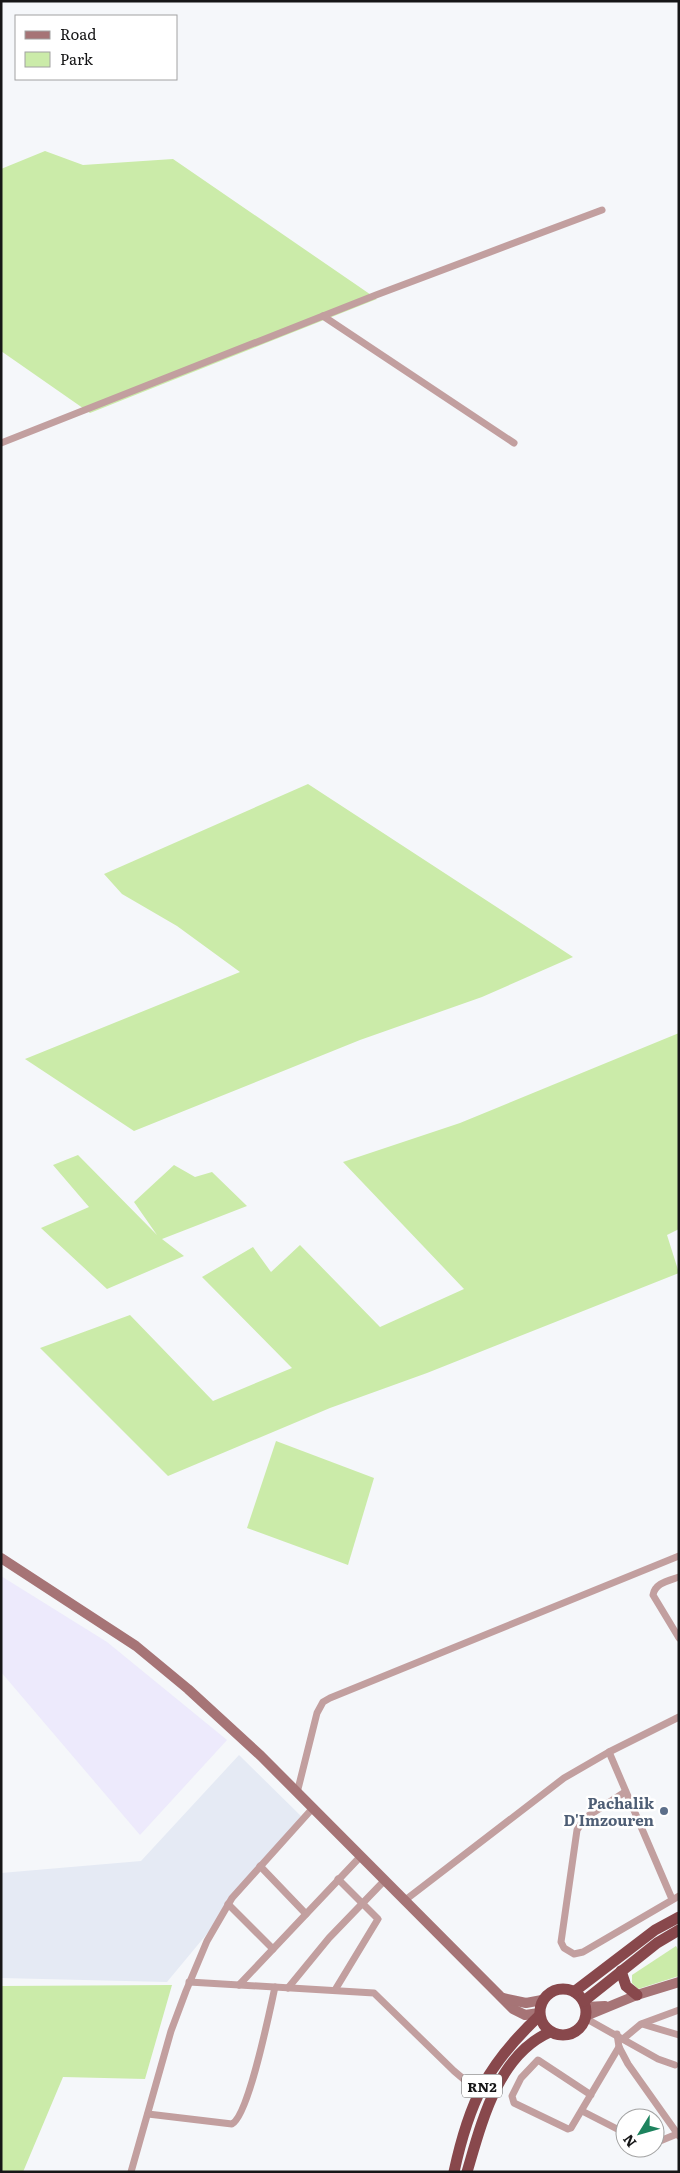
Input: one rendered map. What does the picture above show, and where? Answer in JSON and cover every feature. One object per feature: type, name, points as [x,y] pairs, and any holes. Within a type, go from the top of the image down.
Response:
[{"type":"highway","points":[[574,1991],[655,1930],[679,1917]]},
{"type":"highway","name":"RN2","points":[[467,2172],[487,2111],[500,2080],[528,2045],[550,2032],[564,2035],[578,2030],[585,2011],[621,1971],[679,1930]]},
{"type":"highway","points":[[621,1971],[626,1986],[637,1995]]},
{"type":"highway","points":[[550,2032],[545,2028],[539,2014],[542,2000],[548,1993],[556,1989],[566,1988],[574,1991],[585,2011]]},
{"type":"highway","name":"RN2","points":[[454,2172],[470,2113],[488,2074],[501,2056],[539,2014]]},
{"type":"main road","points":[[1,1558],[143,1651],[239,1735],[502,1998],[520,2013],[539,2014]]},
{"type":"main road","points":[[585,2011],[608,2006],[679,1982]]},
{"type":"main road","points":[[502,1998],[526,2004],[542,2000]]},
{"type":"street","points":[[1,443],[323,316],[602,210]]},
{"type":"street","points":[[323,316],[514,443]]},
{"type":"street","points":[[297,1793],[317,1713],[324,1702],[330,1698],[679,1556]]},
{"type":"street","points":[[679,1577],[658,1585],[653,1595],[679,1638]]},
{"type":"street","points":[[404,1901],[549,1789],[609,1752],[679,1717]]},
{"type":"street","points":[[609,1752],[625,1792],[675,1897],[583,1952],[574,1954],[564,1948],[561,1942],[577,1830],[585,1818],[625,1792]]},
{"type":"street","points":[[131,2172],[172,2031],[189,1982],[208,1941],[228,1904],[312,1809]]},
{"type":"street","points":[[239,1985],[360,1857]]},
{"type":"street","points":[[260,1866],[306,1914]]},
{"type":"street","points":[[335,1990],[378,1919],[338,1879]]},
{"type":"street","points":[[288,1988],[362,1903],[384,1881]]},
{"type":"street","points":[[228,1904],[273,1949]]},
{"type":"street","points":[[189,1982],[367,1991],[381,1997],[454,2071],[479,2092]]},
{"type":"street","points":[[148,2114],[227,2123],[236,2122],[246,2099],[261,2050],[275,1987]]},
{"type":"street","points":[[623,2039],[641,2024],[679,2010]]},
{"type":"street","points":[[585,2011],[623,2039],[658,2060],[675,2065]]},
{"type":"street","points":[[641,2024],[679,2035]]},
{"type":"street","points":[[617,2034],[619,2048],[628,2064],[678,2135],[665,2140]]},
{"type":"street","points":[[591,2095],[538,2060],[521,2078],[513,2091],[514,2103],[568,2128],[574,2125],[619,2048]]},
{"type":"street","points":[[582,2111],[615,2128]]},
{"type":"shaded area","points":[[1,1576],[107,1642],[227,1740],[140,1835],[1,1672]]},
{"type":"shaded area","points":[[239,1755],[303,1818],[167,1982],[1,1978],[1,1873],[141,1861]]},
{"type":"green space","points":[[45,151],[83,165],[173,159],[377,299],[90,413],[1,351],[1,169]]},
{"type":"green space","points":[[308,784],[573,957],[482,997],[360,1040],[134,1131],[25,1059],[240,972],[177,926],[122,894],[104,874]]},
{"type":"green space","points":[[679,1033],[679,1229],[667,1235],[679,1273],[427,1373],[330,1408],[168,1476],[40,1348],[130,1315],[213,1401],[292,1368],[202,1277],[253,1247],[271,1272],[300,1245],[380,1327],[464,1289],[343,1162],[460,1123]]},
{"type":"green space","points":[[78,1155],[157,1235],[134,1202],[174,1165],[195,1177],[212,1172],[247,1206],[162,1239],[184,1256],[107,1289],[41,1228],[89,1207],[53,1165]]},
{"type":"green space","points":[[276,1441],[374,1478],[348,1565],[247,1528]]},
{"type":"green space","points":[[676,1946],[679,1951],[679,1976],[638,1989],[632,1983],[632,1975]]},
{"type":"green space","points":[[172,1985],[145,2079],[63,2077],[23,2172],[1,2172],[1,1986]]},
{"type":"place","name":"Pachalik D'Imzouren","points":[[664,1811]]}]
